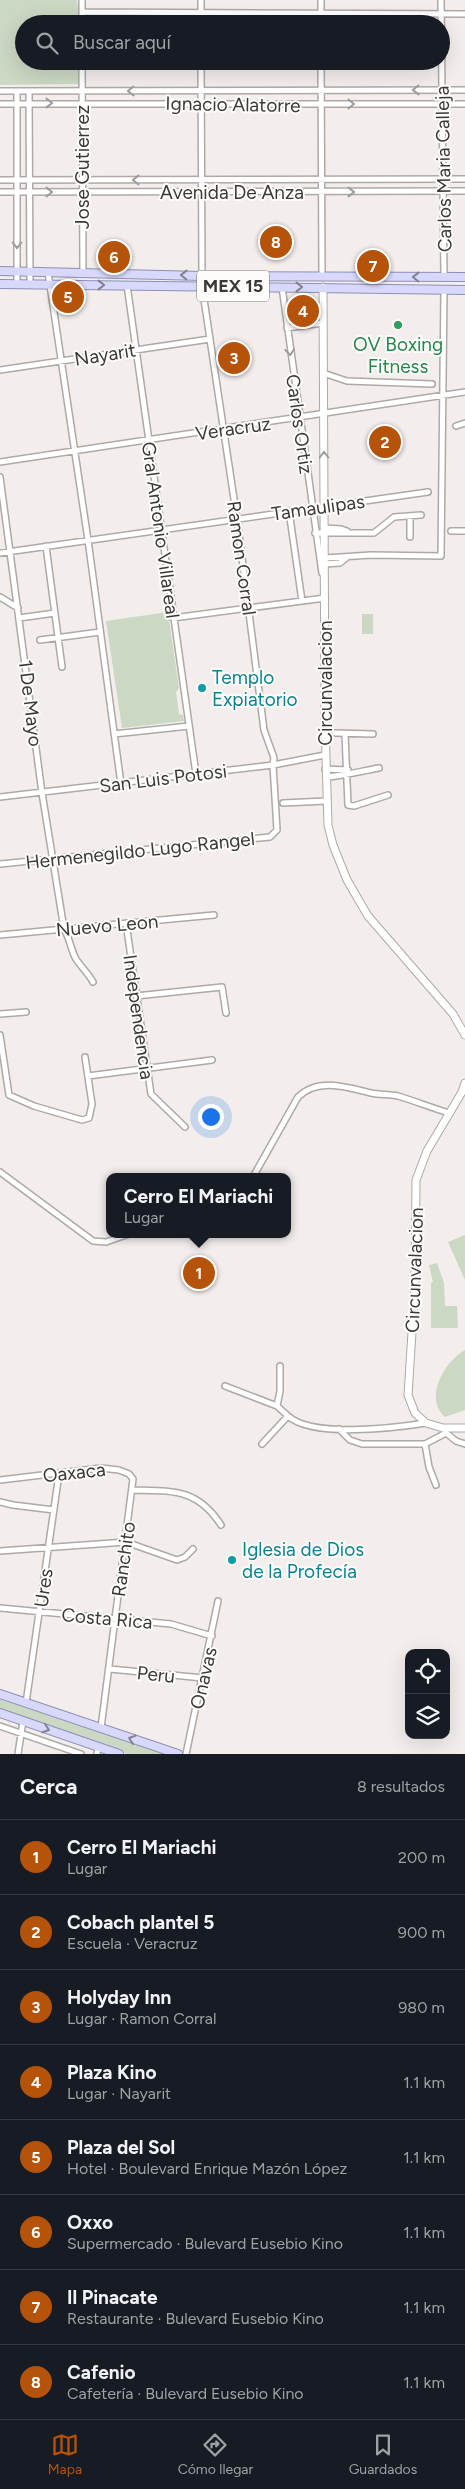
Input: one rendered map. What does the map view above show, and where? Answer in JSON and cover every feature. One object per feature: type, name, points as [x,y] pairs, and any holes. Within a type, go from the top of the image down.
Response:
[{"type":"main road","name":"MEX 15","points":[[0,271],[202,276],[465,277]]},
{"type":"main road","name":"MEX 15","points":[[0,284],[465,290]]},
{"type":"main road","points":[[0,1694],[178,1754]]},
{"type":"main road","points":[[0,1714],[98,1750],[119,1754]]},
{"type":"street","points":[[82,0],[82,12],[465,14]]},
{"type":"street","points":[[201,0],[201,13]]},
{"type":"street","points":[[320,14],[321,0]]},
{"type":"street","name":"Carlos Maria Calleja","points":[[441,0],[442,14]]},
{"type":"street","name":"Jose Gutierrez","points":[[82,70],[83,273]]},
{"type":"street","points":[[201,70],[202,276]]},
{"type":"street","points":[[321,70],[322,276]]},
{"type":"street","name":"Carlos Maria Calleja","points":[[443,70],[444,277]]},
{"type":"street","name":"Ignacio Alatorre","points":[[0,91],[465,90]]},
{"type":"street","points":[[17,91],[17,284]]},
{"type":"street","points":[[29,91],[30,284]]},
{"type":"street","name":"Ignacio Alatorre","points":[[0,104],[465,104]]},
{"type":"street","name":"Avenida De Anza","points":[[0,180],[465,179]]},
{"type":"street","points":[[407,180],[407,191]]},
{"type":"street","name":"Avenida De Anza","points":[[0,192],[465,191]]},
{"type":"street","points":[[48,272],[73,451],[88,540],[120,784]]},
{"type":"street","name":"Gral Antonio Villareal","points":[[127,285],[196,774]]},
{"type":"street","name":"Ramon Corral","points":[[202,286],[237,519],[264,730],[274,758],[277,830]]},
{"type":"street","name":"Carlos Ortiz","points":[[282,287],[311,507],[325,594]]},
{"type":"street","name":"Circunvalacion","points":[[323,287],[325,754],[326,801],[333,845],[353,892],[368,916],[453,1014],[465,1036]]},
{"type":"street","points":[[325,561],[340,563],[346,558],[371,555],[441,556],[444,290]]},
{"type":"street","points":[[287,328],[323,322]]},
{"type":"street","name":"Nayarit","points":[[0,370],[210,339]]},
{"type":"street","points":[[323,373],[347,381],[432,384]]},
{"type":"street","name":"Veracruz","points":[[0,462],[465,392]]},
{"type":"street","points":[[456,426],[465,423]]},
{"type":"street","name":"1 De Mayo","points":[[0,477],[42,793],[64,929],[72,943],[75,957],[87,971],[93,982]]},
{"type":"street","name":"Tamaulipas","points":[[0,553],[161,531],[325,505],[428,492]]},
{"type":"street","points":[[289,511],[302,601]]},
{"type":"street","points":[[315,533],[325,530],[374,533],[394,517],[421,515]]},
{"type":"street","points":[[410,516],[410,537]]},
{"type":"street","points":[[451,531],[465,531]]},
{"type":"street","points":[[46,546],[62,667]]},
{"type":"street","points":[[173,618],[302,601],[325,594]]},
{"type":"street","points":[[0,597],[18,608]]},
{"type":"street","points":[[19,618],[55,613]]},
{"type":"street","points":[[40,640],[100,632]]},
{"type":"street","points":[[114,734],[189,726]]},
{"type":"street","points":[[335,733],[373,734]]},
{"type":"street","points":[[345,734],[347,803],[350,806],[354,806],[388,795]]},
{"type":"street","name":"San Luis Potosi","points":[[0,797],[273,765],[325,754]]},
{"type":"street","points":[[326,773],[346,776],[353,772],[379,768]]},
{"type":"street","points":[[326,773],[346,769],[353,772]]},
{"type":"street","points":[[283,804],[326,801]]},
{"type":"street","name":"Hermenegildo Lugo Rangel","points":[[0,864],[270,837],[277,830]]},
{"type":"street","name":"Nuevo Leon","points":[[0,935],[214,915]]},
{"type":"street","name":"Independencia","points":[[126,923],[151,1094],[185,1127]]},
{"type":"street","points":[[136,996],[222,987],[226,1013]]},
{"type":"street","points":[[0,1014],[26,1012]]},
{"type":"street","points":[[0,1035],[9,1095],[34,1106],[86,1120],[91,1114],[85,1057]]},
{"type":"street","points":[[88,1076],[212,1060]]},
{"type":"street","name":"Circunvalacion","points":[[426,1423],[415,1413],[408,1395],[415,1285],[416,1180],[427,1151],[465,1083]]},
{"type":"street","points":[[255,1173],[298,1097],[302,1093],[316,1087],[347,1086],[399,1097],[449,1113]]},
{"type":"street","points":[[0,1172],[93,1241],[106,1242],[118,1238]]},
{"type":"street","points":[[277,1406],[280,1391],[280,1366]]},
{"type":"street","points":[[225,1386],[277,1406],[295,1422],[309,1427],[339,1429],[426,1423],[444,1430],[456,1441],[465,1444]]},
{"type":"street","points":[[262,1444],[288,1416]]},
{"type":"street","points":[[339,1429],[356,1443],[425,1444],[444,1430],[465,1428]]},
{"type":"street","points":[[425,1444],[436,1485]]},
{"type":"street","name":"Oaxaca","points":[[0,1480],[114,1468],[131,1476],[133,1490]]},
{"type":"street","name":"Ures","points":[[26,1703],[59,1474]]},
{"type":"street","points":[[133,1490],[185,1494],[207,1506],[221,1525]]},
{"type":"street","name":"Ranchito","points":[[101,1728],[133,1490]]},
{"type":"street","points":[[0,1502],[54,1510]]},
{"type":"street","points":[[0,1552],[126,1542],[172,1559],[181,1559],[193,1548]]},
{"type":"street","name":"Onavas","points":[[186,1754],[218,1601]]},
{"type":"street","name":"Costa Rica","points":[[0,1608],[171,1624],[212,1636]]},
{"type":"street","name":"Peru","points":[[110,1669],[203,1678]]},
{"type":"street","points":[[18,1754],[23,1721]]},
{"type":"street","points":[[0,1726],[81,1754]]},
{"type":"green space","points":[[0,0],[77,0],[78,15],[15,15],[15,70],[79,70],[79,84],[0,85]]},
{"type":"green space","points":[[168,612],[179,688],[176,692],[179,714],[183,715],[184,721],[122,728],[106,621]]},
{"type":"green space","points":[[362,614],[373,614],[373,634],[362,634]]},
{"type":"green space","points":[[465,1235],[465,1280],[448,1242]]},
{"type":"green space","points":[[437,1263],[444,1283],[445,1306],[457,1306],[458,1328],[431,1328],[431,1283],[433,1282],[429,1265]]},
{"type":"green space","points":[[465,1350],[465,1410],[445,1417],[439,1409],[436,1400],[436,1390],[439,1380],[450,1362]]},
{"type":"green space","points":[[0,1698],[164,1754],[128,1754],[0,1711]]},
{"type":"place","name":"Cafenio","points":[[276,242]]},
{"type":"place","name":"Oxxo","points":[[114,257]]},
{"type":"place","name":"Il Pinacate","points":[[373,266]]},
{"type":"place","name":"Plaza del Sol","points":[[68,297]]},
{"type":"place","name":"Plaza Kino","points":[[303,311]]},
{"type":"place","name":"OV Boxing Fitness","points":[[398,325]]},
{"type":"place","name":"Holyday Inn","points":[[234,358]]},
{"type":"place","name":"Cobach plantel 5","points":[[385,442]]},
{"type":"place","name":"Templo Expiatorio","points":[[202,688]]},
{"type":"place","name":"Cerro El Mariachi","points":[[199,1273]]},
{"type":"place","name":"Iglesia de Dios de la Profecía","points":[[232,1560]]}]
